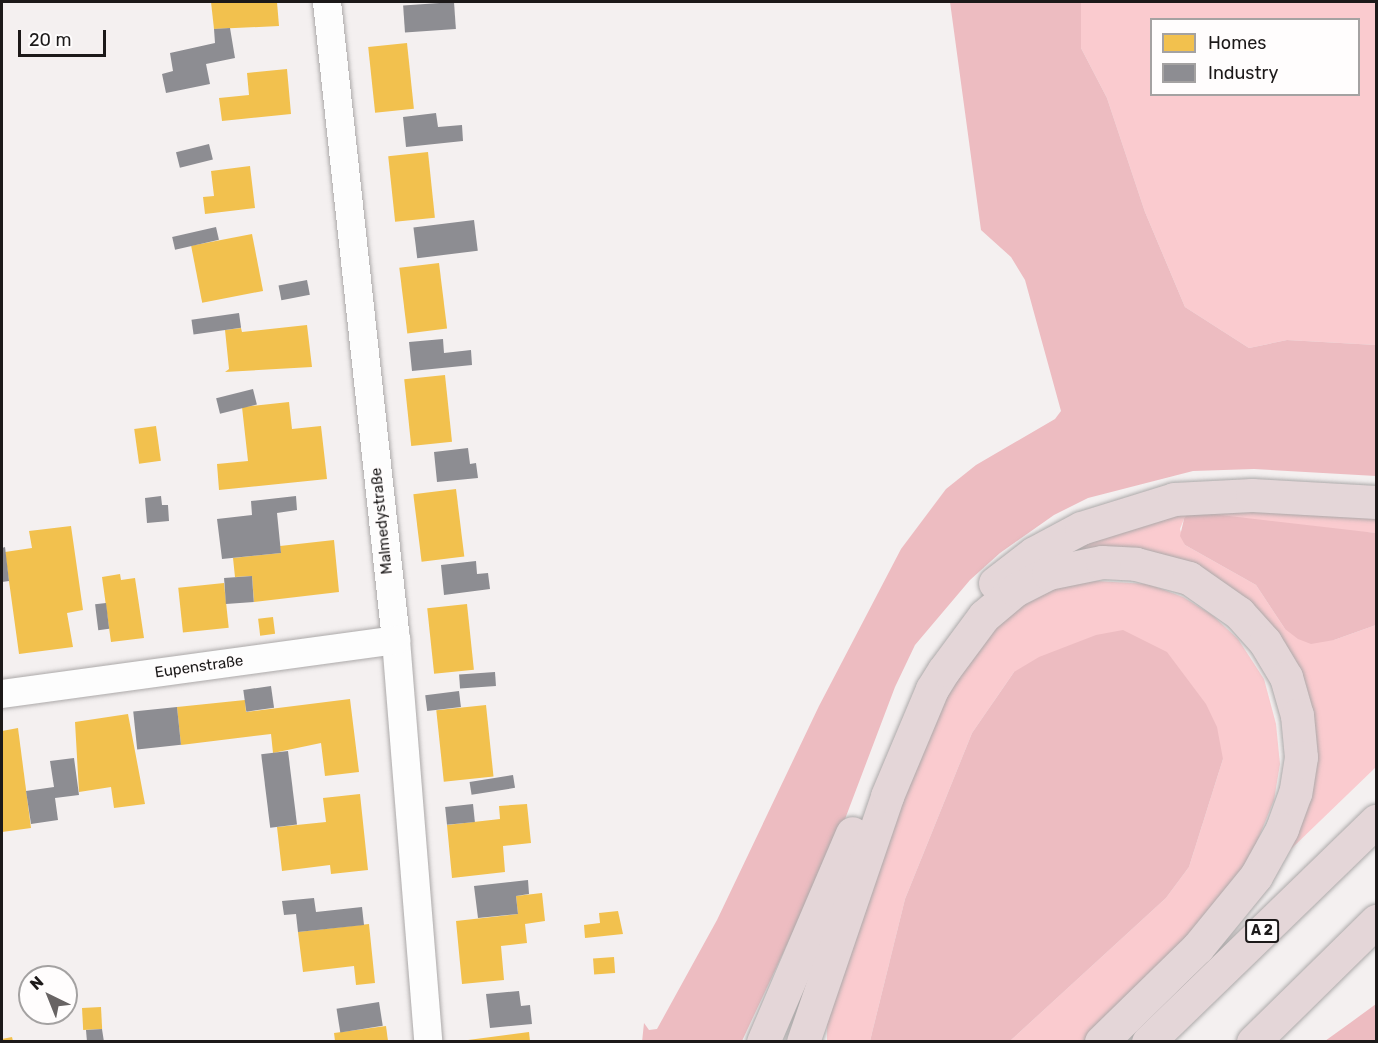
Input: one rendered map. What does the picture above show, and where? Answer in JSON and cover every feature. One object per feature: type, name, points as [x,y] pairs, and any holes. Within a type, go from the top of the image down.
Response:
[{"type":"highway","points":[[763,1041],[904,707],[947,633],[978,596],[1054,542],[1141,507],[1213,495],[1377,502]]},
{"type":"highway","points":[[803,1041],[887,796],[922,710],[944,670],[984,616],[1015,590],[1048,573],[1102,562],[1136,564],[1189,578],[1239,613],[1265,642],[1286,677],[1297,715],[1301,757],[1295,793],[1282,829],[1256,876],[1198,947],[1101,1041]]},
{"type":"highway","name":"A 2","points":[[1148,1041],[1377,821]]},
{"type":"highway","points":[[1253,1041],[1377,921]]},
{"type":"street","name":"Malmedystraße","points":[[327,2],[396,640],[428,1041]]},
{"type":"street","name":"Eupenstraße","points":[[2,694],[396,640]]},
{"type":"shaded area","points":[[950,2],[1081,2],[1081,48],[1107,98],[1145,212],[1185,307],[1249,348],[1287,340],[1376,345],[1376,476],[1254,469],[1193,471],[1088,498],[1054,515],[1000,553],[970,580],[915,645],[895,687],[842,827],[742,1041],[642,1042],[644,1023],[649,1030],[657,1029],[717,920],[819,706],[901,549],[946,489],[976,465],[1055,419],[1061,411],[1025,280],[1011,257],[981,230]]},
{"type":"shaded area","points":[[1081,2],[1376,2],[1376,345],[1287,340],[1249,348],[1185,307],[1145,212],[1107,98],[1081,48]]},
{"type":"shaded area","points":[[1376,511],[1376,533],[1184,519],[1180,529],[1185,545],[1256,585],[1285,629],[1334,640],[1376,625],[1376,767],[1291,849],[1303,811],[1257,617],[1075,554],[1071,544],[1164,512]]},
{"type":"shaded area","points":[[1203,513],[1376,533],[1376,625],[1334,640],[1311,644],[1298,639],[1285,629],[1256,585],[1185,545],[1180,536],[1184,519],[1187,514]]},
{"type":"shaded area","points":[[1096,581],[1148,584],[1183,597],[1212,615],[1238,639],[1264,679],[1276,724],[1280,764],[1274,800],[1250,859],[1187,941],[1084,1041],[1010,1041],[1166,898],[1189,867],[1223,759],[1014,672],[972,733],[905,899],[870,1041],[827,1042],[827,1016],[888,821],[956,667],[990,627],[1023,603],[1058,586]]},
{"type":"shaded area","points":[[1123,630],[1167,652],[1206,704],[1217,727],[1223,759],[1189,867],[1166,898],[1010,1041],[870,1041],[905,899],[972,733],[1014,672],[1039,657],[1096,635]]},
{"type":"shaded area","points":[[1376,1004],[1376,1041],[1325,1041],[1350,1023]]},
{"type":"building: Homes","points":[[211,2],[277,2],[279,26],[214,29]]},
{"type":"building: Homes","points":[[407,43],[414,109],[375,113],[368,47]]},
{"type":"building: Homes","points":[[287,69],[291,114],[222,121],[219,98],[249,95],[247,73]]},
{"type":"building: Homes","points":[[428,152],[435,218],[395,222],[388,156]]},
{"type":"building: Homes","points":[[250,166],[255,208],[205,214],[203,197],[214,196],[211,171]]},
{"type":"building: Homes","points":[[252,234],[263,291],[202,303],[191,246]]},
{"type":"building: Homes","points":[[439,263],[447,329],[407,333],[399,268]]},
{"type":"building: Homes","points":[[307,325],[312,367],[225,372],[229,369],[225,330],[241,328],[242,332]]},
{"type":"building: Homes","points":[[445,375],[452,442],[411,446],[404,379]]},
{"type":"building: Homes","points":[[289,402],[292,429],[321,426],[327,479],[219,490],[217,464],[248,461],[242,407]]},
{"type":"building: Homes","points":[[156,426],[161,461],[139,464],[134,429]]},
{"type":"building: Homes","points":[[456,489],[464,556],[422,562],[413,494]]},
{"type":"building: Homes","points":[[71,526],[83,610],[67,613],[73,647],[19,654],[5,552],[32,548],[29,531]]},
{"type":"building: Homes","points":[[334,540],[339,592],[254,602],[252,576],[235,577],[233,558],[281,553],[280,546]]},
{"type":"building: Homes","points":[[120,574],[121,580],[135,578],[144,638],[111,642],[102,577]]},
{"type":"building: Homes","points":[[224,583],[229,628],[183,633],[178,588]]},
{"type":"building: Homes","points":[[467,604],[474,670],[434,674],[427,608]]},
{"type":"building: Homes","points":[[273,617],[275,634],[260,636],[258,619]]},
{"type":"building: Homes","points":[[350,699],[359,772],[325,776],[321,743],[273,753],[271,734],[181,745],[177,707],[245,700],[246,712]]},
{"type":"building: Homes","points":[[486,705],[494,777],[444,782],[436,710]]},
{"type":"building: Homes","points":[[128,714],[145,804],[114,808],[111,787],[79,792],[75,722]]},
{"type":"building: Homes","points":[[18,728],[31,828],[2,832],[2,731]]},
{"type":"building: Homes","points":[[360,794],[368,870],[331,874],[330,865],[282,871],[277,827],[326,822],[323,798]]},
{"type":"building: Homes","points":[[527,804],[531,843],[503,846],[505,872],[452,878],[447,825],[500,819],[499,806]]},
{"type":"building: Homes","points":[[542,893],[545,921],[525,924],[527,943],[501,946],[504,980],[462,984],[456,921],[518,914],[516,896]]},
{"type":"building: Homes","points":[[618,911],[623,934],[585,938],[584,925],[600,923],[599,913]]},
{"type":"building: Homes","points":[[369,924],[375,983],[356,985],[354,966],[303,972],[298,932]]},
{"type":"building: Homes","points":[[614,957],[615,973],[594,974],[593,958]]},
{"type":"building: Homes","points":[[101,1007],[102,1029],[83,1030],[82,1008]]},
{"type":"building: Homes","points":[[386,1026],[388,1041],[335,1041],[334,1033]]},
{"type":"building: Homes","points":[[529,1032],[530,1041],[468,1040]]},
{"type":"building: Homes","points":[[12,1037],[13,1041],[2,1041],[2,1039]]},
{"type":"building: Industry","points":[[454,2],[456,29],[405,32],[403,6]]},
{"type":"building: Industry","points":[[230,28],[235,58],[206,64],[210,84],[166,93],[162,74],[173,71],[170,53],[215,43],[214,29]]},
{"type":"building: Industry","points":[[436,113],[438,127],[462,125],[463,141],[406,147],[403,117]]},
{"type":"building: Industry","points":[[209,144],[213,160],[180,168],[176,152]]},
{"type":"building: Industry","points":[[474,220],[478,251],[417,258],[413,227]]},
{"type":"building: Industry","points":[[216,227],[219,240],[175,250],[172,237]]},
{"type":"building: Industry","points":[[307,280],[310,295],[281,300],[279,286]]},
{"type":"building: Industry","points":[[239,313],[241,328],[194,335],[191,320]]},
{"type":"building: Industry","points":[[443,339],[444,353],[471,350],[472,365],[412,371],[409,342]]},
{"type":"building: Industry","points":[[253,389],[257,405],[220,414],[216,398]]},
{"type":"building: Industry","points":[[468,448],[470,464],[476,463],[478,478],[437,482],[434,452]]},
{"type":"building: Industry","points":[[161,496],[162,505],[168,505],[169,521],[147,523],[145,498]]},
{"type":"building: Industry","points":[[296,496],[297,510],[277,513],[281,553],[222,559],[217,519],[252,515],[251,501]]},
{"type":"building: Industry","points":[[5,547],[9,581],[2,582],[2,548]]},
{"type":"building: Industry","points":[[476,561],[477,574],[488,573],[490,589],[444,595],[441,565]]},
{"type":"building: Industry","points":[[252,576],[254,602],[226,604],[224,578]]},
{"type":"building: Industry","points":[[106,603],[109,629],[98,630],[95,604]]},
{"type":"building: Industry","points":[[495,672],[496,686],[460,688],[459,675]]},
{"type":"building: Industry","points":[[271,686],[274,708],[246,712],[243,690]]},
{"type":"building: Industry","points":[[459,691],[461,707],[427,711],[425,695]]},
{"type":"building: Industry","points":[[177,707],[181,745],[137,749],[133,712]]},
{"type":"building: Industry","points":[[288,751],[297,824],[270,828],[261,754]]},
{"type":"building: Industry","points":[[74,758],[79,795],[55,798],[58,820],[31,824],[26,791],[54,787],[50,761]]},
{"type":"building: Industry","points":[[513,775],[515,788],[472,795],[470,782]]},
{"type":"building: Industry","points":[[473,804],[475,822],[447,825],[445,807]]},
{"type":"building: Industry","points":[[528,880],[529,894],[516,896],[518,914],[478,918],[474,886]]},
{"type":"building: Industry","points":[[314,898],[316,912],[362,907],[364,925],[298,932],[296,914],[284,915],[282,901]]},
{"type":"building: Industry","points":[[519,991],[521,1006],[530,1005],[532,1024],[490,1028],[486,994]]},
{"type":"building: Industry","points":[[379,1002],[383,1026],[340,1032],[337,1009]]},
{"type":"building: Industry","points":[[102,1029],[104,1042],[87,1042],[86,1030]]}]
